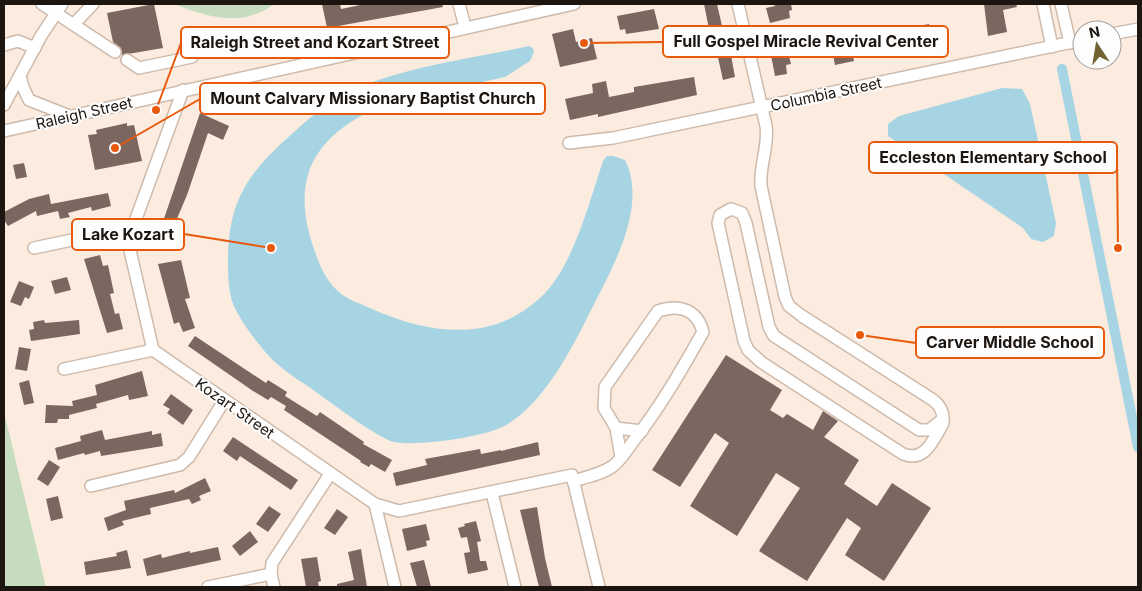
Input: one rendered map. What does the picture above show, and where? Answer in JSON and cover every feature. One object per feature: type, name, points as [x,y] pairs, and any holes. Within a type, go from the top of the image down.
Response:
[{"type":"street","points":[[42,4],[59,8],[74,24],[115,52]]},
{"type":"street","points":[[74,24],[93,4]]},
{"type":"street","points":[[460,4],[465,27]]},
{"type":"street","name":"Raleigh Street","points":[[4,131],[574,4]]},
{"type":"street","points":[[738,4],[767,136],[760,176],[761,186],[785,297],[789,306],[933,400],[940,407],[943,419],[925,452],[912,457],[903,454],[754,356],[744,341],[718,223],[720,215],[731,209],[742,213],[769,327],[774,336],[919,430],[929,430],[943,419]]},
{"type":"street","points":[[1043,4],[1052,47]]},
{"type":"street","points":[[1061,4],[1070,43]]},
{"type":"street","points":[[4,105],[59,8]]},
{"type":"street","points":[[1122,32],[1138,28]]},
{"type":"street","points":[[4,45],[18,41],[35,48]]},
{"type":"street","name":"Columbia Street","points":[[569,143],[613,138],[1070,43]]},
{"type":"street","points":[[127,60],[139,68],[192,57]]},
{"type":"street","points":[[20,76],[22,87],[29,100],[70,116]]},
{"type":"street","points":[[64,370],[153,350],[129,246],[133,227],[183,90]]},
{"type":"street","points":[[34,248],[133,227]]},
{"type":"street","name":"Kozart Street","points":[[153,350],[375,504],[399,511],[600,473],[612,466],[642,431],[666,395],[703,332],[693,314],[685,308],[676,306],[658,311],[605,388],[604,408],[616,428]]},
{"type":"street","points":[[91,486],[180,465],[189,457],[224,401]]},
{"type":"street","points":[[621,457],[616,428],[642,431]]},
{"type":"street","points":[[274,587],[271,574],[272,563],[330,474]]},
{"type":"street","points":[[573,478],[599,587]]},
{"type":"street","points":[[492,493],[514,587]]},
{"type":"street","points":[[375,504],[395,587]]},
{"type":"street","points":[[208,587],[271,574]]},
{"type":"green space","points":[[174,4],[274,4],[250,16],[225,18],[199,13]]},
{"type":"green space","points":[[4,412],[46,587],[4,587]]},
{"type":"water","points":[[529,46],[533,48],[534,52],[530,61],[505,77],[388,103],[365,114],[345,126],[328,140],[316,156],[308,174],[305,194],[306,217],[312,243],[325,276],[342,295],[372,309],[418,325],[464,330],[485,327],[507,320],[527,308],[546,292],[556,279],[573,248],[603,161],[607,156],[625,160],[631,179],[630,219],[616,259],[582,329],[563,362],[541,394],[528,408],[514,420],[500,428],[477,435],[426,443],[388,440],[281,367],[264,350],[245,325],[232,301],[228,280],[229,237],[238,202],[254,173],[265,160],[305,122],[345,94],[387,77],[410,71]]},
{"type":"water","points":[[1002,88],[1022,89],[1030,104],[1056,223],[1054,236],[1043,242],[1031,239],[1023,228],[888,136],[888,124],[899,116]]},
{"type":"building","points":[[154,4],[163,48],[122,55],[121,48],[113,42],[107,13]]},
{"type":"building","points":[[322,4],[340,4],[341,9],[365,4],[442,4],[443,7],[327,28]]},
{"type":"building","points":[[704,4],[717,4],[722,26],[709,29]]},
{"type":"building","points":[[774,4],[791,4],[790,18],[770,23],[766,8],[775,6]]},
{"type":"building","points":[[984,4],[1016,4],[1017,7],[1003,10],[1007,32],[988,36]]},
{"type":"building","points":[[654,9],[659,29],[626,34],[625,29],[620,30],[617,16]]},
{"type":"building","points":[[929,24],[930,30],[936,29],[939,45],[923,48],[918,26]]},
{"type":"building","points":[[573,29],[576,42],[592,38],[597,59],[560,67],[552,34]]},
{"type":"building","points":[[850,41],[854,61],[835,65],[831,45]]},
{"type":"building","points":[[782,48],[784,57],[789,56],[791,64],[786,65],[787,74],[775,76],[770,50]]},
{"type":"building","points":[[730,50],[735,77],[723,80],[717,53]]},
{"type":"building","points":[[694,77],[697,95],[598,117],[598,114],[570,120],[565,99],[593,93],[592,84],[606,81],[609,97],[634,92],[634,87]]},
{"type":"building","points":[[200,113],[229,126],[223,140],[208,133],[187,195],[173,228],[178,230],[172,250],[155,245]]},
{"type":"building","points":[[127,123],[127,126],[134,125],[142,161],[95,170],[88,135],[97,134],[96,130]]},
{"type":"building","points":[[24,163],[27,177],[16,179],[13,165]]},
{"type":"building","points":[[108,193],[111,206],[92,211],[91,207],[68,213],[70,217],[60,219],[58,211],[37,216],[36,211],[8,226],[4,220],[4,212],[29,199],[49,194],[51,204]]},
{"type":"building","points":[[100,255],[103,266],[108,265],[114,293],[110,294],[115,314],[119,313],[123,329],[107,333],[84,259]]},
{"type":"building","points":[[181,260],[190,298],[185,299],[195,328],[183,332],[179,322],[174,324],[158,264]]},
{"type":"building","points":[[67,277],[71,290],[55,294],[51,281]]},
{"type":"building","points":[[19,281],[34,287],[29,299],[25,297],[21,306],[10,302]]},
{"type":"building","points":[[44,320],[45,323],[79,320],[80,334],[31,341],[29,330],[34,329],[33,322]]},
{"type":"building","points":[[195,336],[266,383],[268,380],[287,392],[285,396],[317,416],[320,412],[364,442],[363,444],[392,460],[385,472],[371,464],[369,467],[360,462],[284,410],[286,406],[271,397],[268,400],[253,391],[188,346]]},
{"type":"building","points":[[19,347],[31,349],[27,371],[15,369]]},
{"type":"building","points":[[726,355],[782,390],[770,410],[783,418],[787,414],[813,430],[823,411],[838,421],[824,437],[859,460],[844,484],[877,506],[892,483],[931,508],[884,581],[845,555],[861,528],[847,518],[807,581],[759,551],[800,488],[776,473],[737,536],[690,506],[729,443],[715,433],[680,487],[652,470]]},
{"type":"building","points":[[142,371],[148,396],[129,400],[128,395],[96,404],[97,408],[69,415],[69,419],[58,419],[57,423],[45,423],[46,405],[73,406],[72,401],[97,395],[95,385]]},
{"type":"building","points":[[29,380],[34,403],[24,405],[19,383]]},
{"type":"building","points":[[171,394],[193,410],[183,425],[167,413],[170,409],[163,405]]},
{"type":"building","points":[[102,430],[105,440],[152,431],[152,435],[161,433],[163,446],[101,456],[100,451],[85,455],[84,453],[58,460],[55,448],[81,441],[80,436]]},
{"type":"building","points":[[233,437],[298,480],[291,490],[240,456],[237,461],[223,451]]},
{"type":"building","points":[[538,442],[540,455],[396,486],[393,473],[427,465],[425,459],[480,449],[481,454],[501,451]]},
{"type":"building","points":[[49,460],[60,467],[48,486],[37,479]]},
{"type":"building","points":[[205,478],[211,491],[199,496],[201,500],[192,504],[189,499],[150,508],[151,514],[122,521],[124,525],[108,531],[104,518],[126,510],[124,501],[174,490],[175,493]]},
{"type":"building","points":[[58,496],[63,518],[51,521],[46,499]]},
{"type":"building","points":[[269,506],[281,514],[268,532],[256,524]]},
{"type":"building","points":[[537,507],[545,558],[552,587],[539,587],[520,510]]},
{"type":"building","points":[[337,509],[348,517],[335,535],[324,528]]},
{"type":"building","points":[[476,521],[481,541],[477,542],[480,561],[486,561],[488,570],[468,574],[464,553],[470,552],[467,537],[461,538],[458,528],[465,526],[464,524]]},
{"type":"building","points":[[426,524],[430,540],[426,541],[427,546],[407,551],[402,529]]},
{"type":"building","points":[[250,531],[258,542],[240,556],[232,546]]},
{"type":"building","points":[[218,547],[221,560],[147,576],[143,559],[161,554],[162,558]]},
{"type":"building","points":[[361,549],[367,587],[337,587],[337,584],[354,580],[348,552]]},
{"type":"building","points":[[127,550],[131,568],[86,575],[84,562],[117,556],[116,553]]},
{"type":"building","points":[[317,557],[321,581],[318,582],[319,587],[306,587],[301,559]]},
{"type":"building","points":[[424,560],[431,587],[417,587],[410,563]]},
{"type":"waterway","points":[[1062,69],[1138,447]]},
{"type":"place","name":"Full Gospel Miracle Revival Center","points":[[584,43]]},
{"type":"place","name":"Raleigh Street and Kozart Street","points":[[156,110]]},
{"type":"place","name":"Mount Calvary Missionary Baptist Church","points":[[115,148]]},
{"type":"place","name":"Lake Kozart","points":[[271,248]]},
{"type":"place","name":"Eccleston Elementary School","points":[[1118,248]]},
{"type":"place","name":"Carver Middle School","points":[[860,335]]}]
